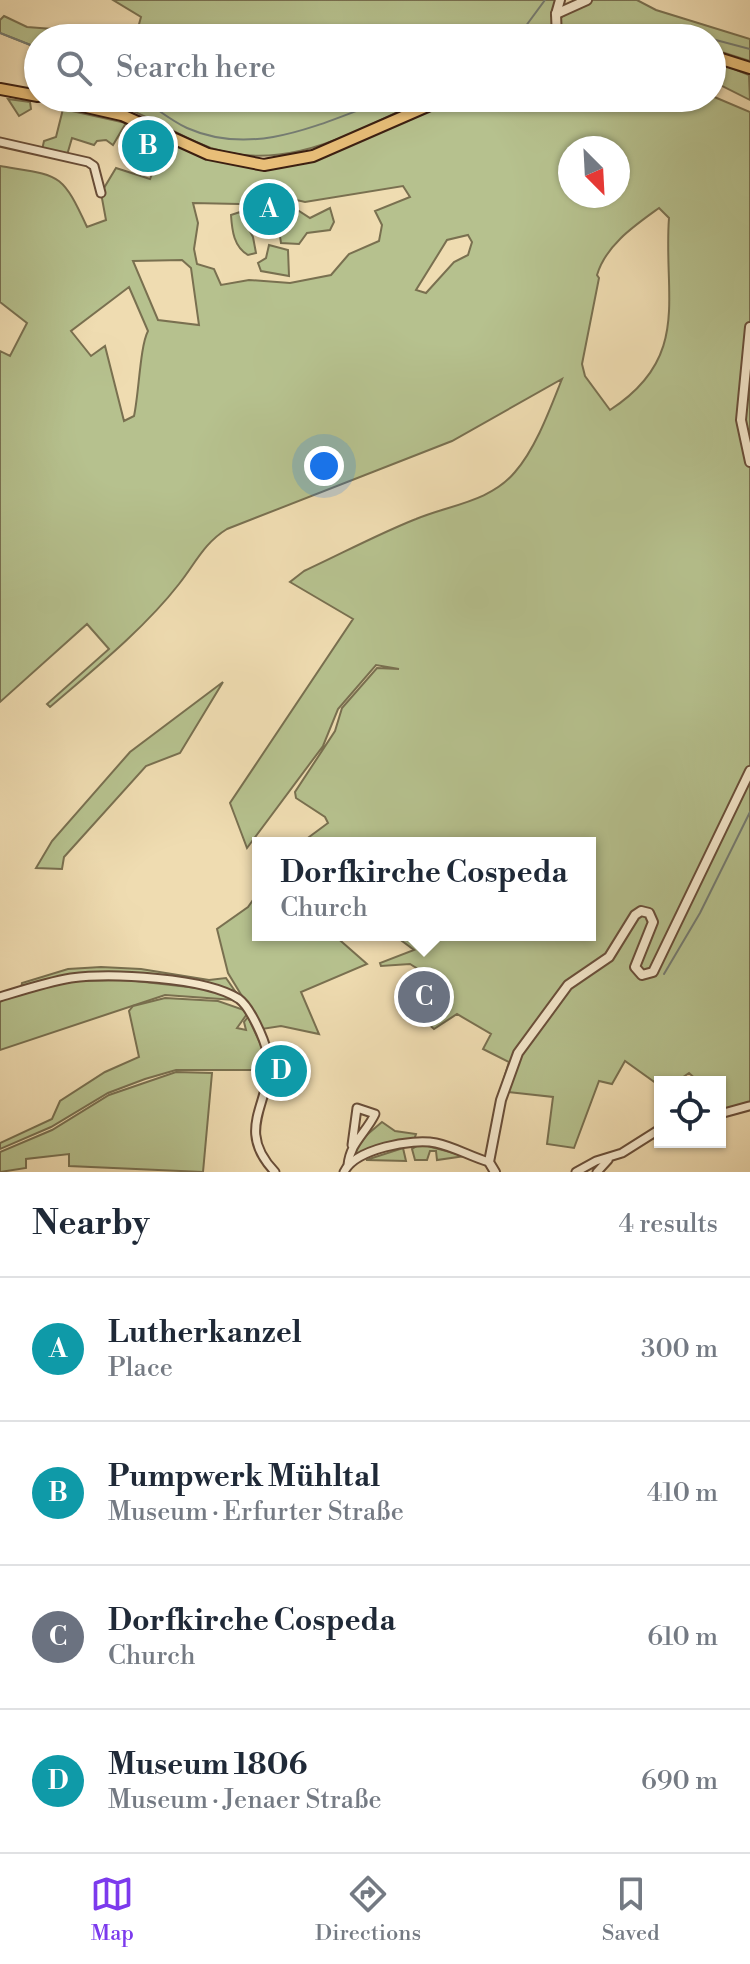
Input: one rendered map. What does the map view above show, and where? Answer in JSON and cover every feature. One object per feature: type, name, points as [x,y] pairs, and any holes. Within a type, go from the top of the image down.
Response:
[{"type":"main road","points":[[726,60],[750,68]]},
{"type":"main road","points":[[1,89],[24,93]]},
{"type":"main road","points":[[109,112],[226,160],[279,164],[313,156],[414,112]]},
{"type":"street","points":[[556,24],[560,0]]},
{"type":"street","points":[[556,14],[587,0]]},
{"type":"street","points":[[0,142],[88,162],[94,166],[101,193]]},
{"type":"street","points":[[750,327],[741,420],[750,462]]},
{"type":"street","points":[[489,1162],[494,1129],[518,1053],[563,991],[609,957],[632,919],[641,911],[649,913],[653,922],[635,967],[642,975],[653,972],[750,771]]},
{"type":"street","points":[[0,997],[71,978],[128,977],[203,986],[243,1002],[267,1052],[266,1075],[254,1131],[260,1153],[275,1172]]},
{"type":"street","points":[[726,1112],[749,1106]]},
{"type":"street","points":[[346,1168],[357,1108],[375,1114],[369,1127],[352,1145]]},
{"type":"street","points":[[597,1172],[608,1160],[654,1133]]},
{"type":"street","points":[[346,1168],[370,1153],[421,1142],[453,1148],[489,1162],[495,1172]]},
{"type":"street","points":[[576,1172],[596,1161],[608,1160]]},
{"type":"green space","points":[[113,0],[557,0],[554,24],[139,24],[141,17]]},
{"type":"green space","points":[[588,0],[637,0],[656,10],[701,24],[560,24],[560,18]]},
{"type":"green space","points":[[4,16],[24,26],[24,42],[0,33],[0,20]]},
{"type":"green space","points":[[726,32],[750,39],[750,61],[726,53]]},
{"type":"green space","points":[[726,66],[749,75],[750,100],[726,88]]},
{"type":"green space","points":[[8,99],[24,101],[26,112],[19,116]]},
{"type":"green space","points":[[726,102],[750,112],[750,1103],[726,1111],[726,1076],[692,1076],[689,1073],[685,1076],[654,1076],[654,1082],[625,1061],[612,1084],[599,1081],[574,1148],[547,1144],[553,1097],[500,1091],[509,1062],[483,1049],[491,1034],[457,1014],[434,1029],[408,1006],[421,971],[410,964],[381,966],[380,963],[414,950],[402,941],[596,941],[596,837],[309,837],[328,823],[325,817],[296,798],[295,792],[335,731],[342,708],[377,668],[399,669],[376,665],[338,709],[323,746],[255,837],[252,837],[247,848],[230,803],[353,619],[290,582],[304,571],[374,538],[416,519],[468,502],[505,482],[530,452],[562,379],[452,441],[227,529],[206,547],[150,617],[50,707],[47,704],[109,649],[87,624],[0,702],[0,351],[10,356],[27,323],[0,302],[0,166],[56,179],[71,195],[87,227],[106,220],[101,193],[116,168],[150,179],[166,138],[248,167],[357,141],[422,112],[726,112]],"holes":[[[403,186],[410,197],[375,211],[382,225],[379,241],[349,254],[331,275],[290,283],[249,280],[221,285],[214,269],[197,264],[194,249],[198,223],[193,203],[239,204],[271,194],[305,202]],[[659,208],[669,218],[668,323],[663,347],[653,369],[636,390],[610,410],[585,376],[582,364],[599,278],[597,275],[614,245],[640,222]],[[468,235],[472,242],[468,255],[454,262],[426,293],[416,290],[447,240]],[[182,260],[191,268],[199,325],[158,320],[133,261]],[[129,287],[148,331],[134,416],[124,421],[105,346],[91,356],[71,331]]]},
{"type":"green space","points":[[62,112],[76,112],[126,123],[113,145],[106,140],[97,141],[94,145],[72,138],[67,155],[42,150],[44,141],[56,137]]},
{"type":"green space","points":[[134,112],[398,112],[343,137],[285,154],[256,156],[226,152],[196,142]]},
{"type":"green space","points":[[330,208],[334,222],[330,230],[307,233],[299,244],[281,243],[279,230],[270,218],[278,210],[299,211],[310,218]]},
{"type":"green space","points":[[240,212],[253,237],[256,253],[248,255],[235,238],[231,215]]},
{"type":"green space","points":[[269,245],[288,250],[289,276],[261,271],[258,263],[266,258]]},
{"type":"green space","points":[[223,682],[180,753],[146,766],[64,857],[62,869],[36,868],[52,841],[130,752]]},
{"type":"green space","points":[[252,901],[252,941],[341,941],[367,964],[301,992],[319,1034],[281,1026],[262,1029],[228,973],[217,929]]},
{"type":"green space","points":[[68,969],[141,969],[209,980],[226,978],[235,991],[167,979],[71,977],[21,989],[22,983]]},
{"type":"green space","points":[[127,980],[215,990],[235,1000],[165,995],[0,1050],[0,999],[71,981]]},
{"type":"green space","points":[[165,998],[218,1001],[244,1010],[247,1014],[237,1028],[246,1030],[244,1022],[248,1017],[265,1054],[262,1070],[176,1070],[145,1079],[108,1093],[51,1127],[0,1149],[0,1143],[52,1119],[60,1101],[105,1072],[139,1057],[129,1011],[133,1006]]},
{"type":"green space","points":[[176,1072],[212,1073],[203,1172],[69,1166],[69,1154],[26,1159],[26,1168],[0,1172],[0,1152],[52,1130],[109,1095]]},
{"type":"green space","points":[[382,1122],[395,1131],[416,1134],[414,1140],[353,1155],[356,1144]]},
{"type":"green space","points":[[420,1144],[465,1156],[437,1160],[436,1151],[430,1151],[427,1160],[415,1160],[412,1149]]},
{"type":"green space","points":[[403,1148],[406,1161],[366,1160]]},
{"type":"waterway","points":[[527,24],[545,0]]},
{"type":"waterway","points":[[0,33],[24,42]]},
{"type":"waterway","points":[[726,43],[750,49]]},
{"type":"waterway","points":[[160,112],[187,128],[213,137],[239,140],[290,133],[354,112]]},
{"type":"waterway","points":[[664,974],[700,913],[750,812]]},
{"type":"place","name":"Pumpwerk Mühltal","points":[[148,146]]},
{"type":"place","name":"Lutherkanzel","points":[[269,209]]},
{"type":"place","name":"Dorfkirche Cospeda","points":[[424,997]]},
{"type":"place","name":"Museum 1806","points":[[281,1071]]}]
